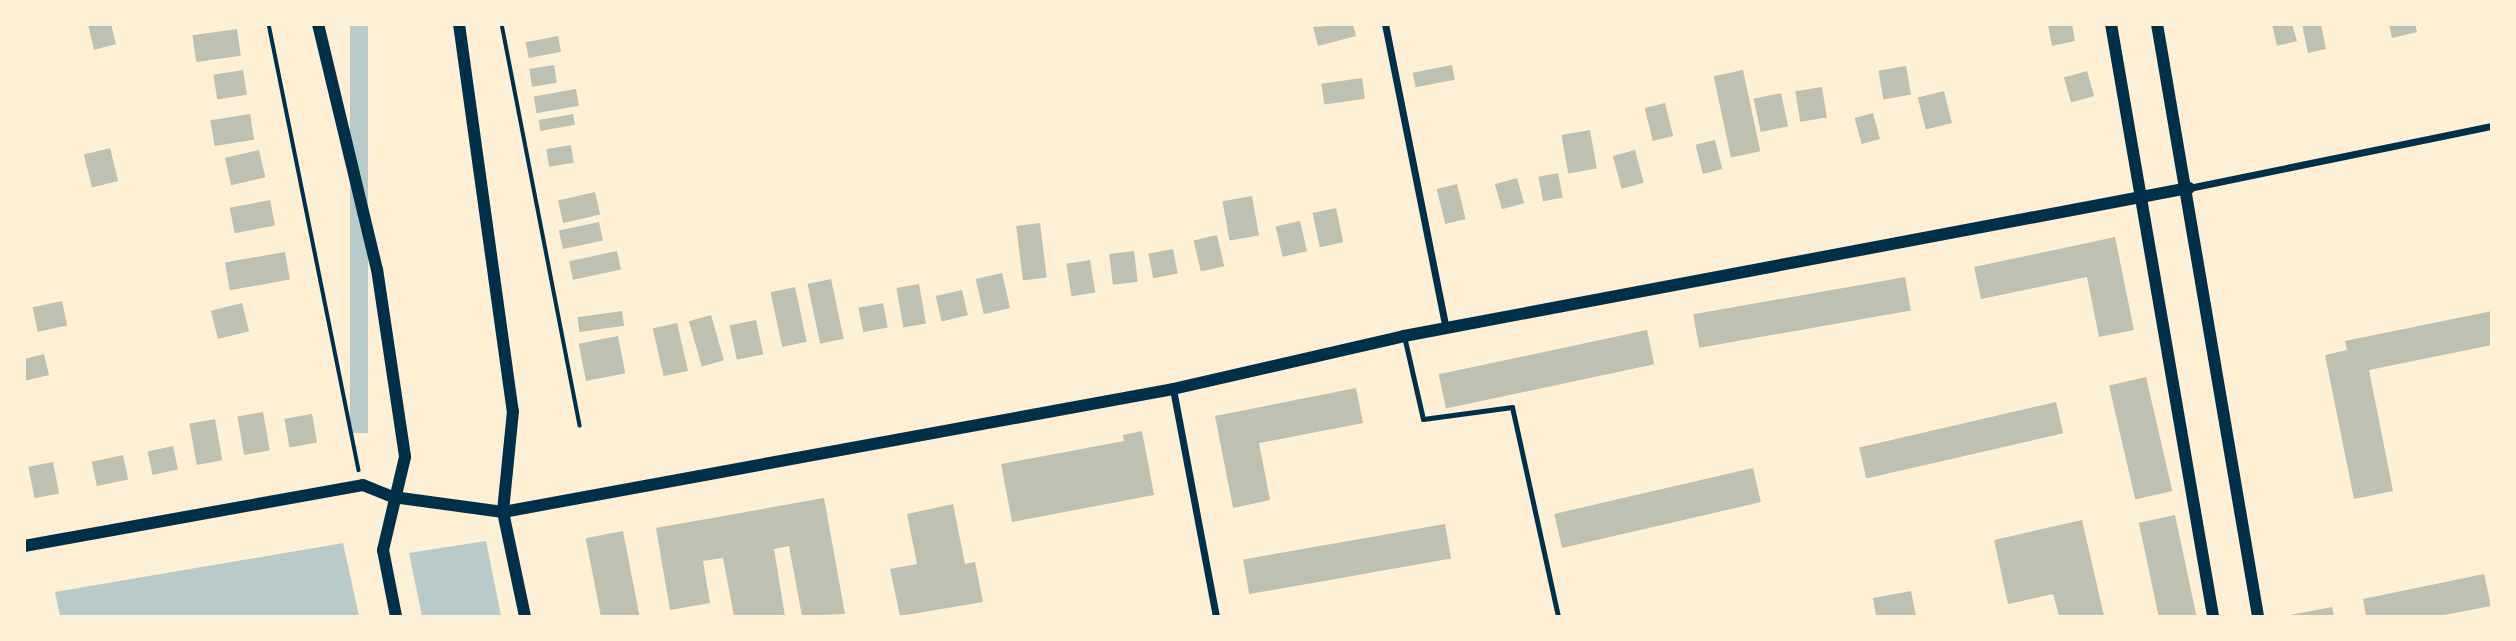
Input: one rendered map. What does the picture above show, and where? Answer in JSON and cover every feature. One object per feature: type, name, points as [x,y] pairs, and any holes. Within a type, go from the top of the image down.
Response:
[{"type":"street","points":[[318,24],[377,269],[405,457],[393,497],[383,550],[396,617]]},
{"type":"street","points":[[459,24],[513,411],[503,512],[525,617]]},
{"type":"street","points":[[1385,24],[1446,328]]},
{"type":"street","points":[[2111,24],[2213,617]]},
{"type":"street","points":[[2157,24],[2189,188],[2258,617]]},
{"type":"street","points":[[24,546],[363,485],[393,497],[503,512],[1173,389],[1405,336],[2189,188],[2491,126]]},
{"type":"street","points":[[1173,389],[1216,617]]},
{"type":"lane","points":[[1405,336],[1423,419],[1512,407],[1558,617]]},
{"type":"path","points":[[269,24],[363,485]]},
{"type":"path","points":[[502,24],[580,426]]},
{"type":"shaded area","points":[[350,25],[368,25],[368,433],[350,433]]},
{"type":"shaded area","points":[[486,541],[501,616],[422,616],[409,553]]},
{"type":"shaded area","points":[[343,543],[359,616],[60,616],[55,592]]},
{"type":"building","points":[[88,24],[111,24],[116,44],[94,50]]},
{"type":"building","points":[[1353,24],[1356,36],[1318,46],[1313,27]]},
{"type":"building","points":[[2048,24],[2072,24],[2075,41],[2052,46]]},
{"type":"building","points":[[2272,24],[2292,24],[2297,41],[2277,46]]},
{"type":"building","points":[[2302,24],[2321,24],[2326,49],[2308,53]]},
{"type":"building","points":[[2389,24],[2415,24],[2417,32],[2392,38]]},
{"type":"building","points":[[237,29],[241,56],[196,62],[192,35]]},
{"type":"building","points":[[558,36],[561,52],[529,58],[526,42]]},
{"type":"building","points":[[554,65],[557,83],[532,87],[529,69]]},
{"type":"building","points":[[1452,65],[1455,80],[1416,87],[1413,73]]},
{"type":"building","points":[[1906,66],[1911,95],[1883,99],[1878,71]]},
{"type":"building","points":[[243,70],[247,95],[217,99],[213,75]]},
{"type":"building","points":[[1743,70],[1760,151],[1731,157],[1714,76]]},
{"type":"building","points":[[2087,71],[2094,96],[2071,103],[2064,78]]},
{"type":"building","points":[[1362,78],[1365,99],[1324,105],[1321,84]]},
{"type":"building","points":[[1822,87],[1827,118],[1800,122],[1795,91]]},
{"type":"building","points":[[576,89],[579,106],[537,113],[534,96]]},
{"type":"building","points":[[1944,91],[1952,123],[1926,130],[1918,98]]},
{"type":"building","points":[[1781,93],[1788,126],[1761,132],[1754,99]]},
{"type":"building","points":[[1665,103],[1673,136],[1653,141],[1645,108]]},
{"type":"building","points":[[1873,113],[1880,139],[1862,144],[1855,118]]},
{"type":"building","points":[[250,114],[254,140],[215,146],[210,120]]},
{"type":"building","points":[[573,114],[575,125],[540,131],[539,120]]},
{"type":"building","points":[[1590,130],[1597,168],[1568,173],[1561,135]]},
{"type":"building","points":[[1715,140],[1722,169],[1703,174],[1696,145]]},
{"type":"building","points":[[571,145],[574,163],[549,167],[546,149]]},
{"type":"building","points":[[110,148],[118,181],[92,188],[84,155]]},
{"type":"building","points":[[259,150],[265,177],[231,185],[225,158]]},
{"type":"building","points":[[1635,150],[1644,183],[1622,189],[1613,156]]},
{"type":"building","points":[[1558,173],[1563,198],[1543,201],[1538,177]]},
{"type":"building","points":[[1517,178],[1524,203],[1502,209],[1495,184]]},
{"type":"building","points":[[1457,184],[1466,219],[1445,224],[1437,189]]},
{"type":"building","points":[[595,192],[600,214],[563,223],[558,201]]},
{"type":"building","points":[[1252,196],[1259,235],[1229,241],[1222,201]]},
{"type":"building","points":[[270,200],[275,226],[235,233],[230,208]]},
{"type":"building","points":[[1336,208],[1343,242],[1320,247],[1313,213]]},
{"type":"building","points":[[1300,221],[1307,251],[1283,257],[1276,227]]},
{"type":"building","points":[[599,222],[603,241],[563,249],[559,231]]},
{"type":"building","points":[[1040,223],[1047,278],[1023,281],[1016,226]]},
{"type":"building","points":[[1217,235],[1224,266],[1201,272],[1194,240]]},
{"type":"building","points":[[2115,237],[2134,330],[2099,337],[2087,277],[1981,299],[1974,267]]},
{"type":"building","points":[[1173,249],[1178,274],[1153,278],[1148,254]]},
{"type":"building","points":[[617,251],[621,270],[573,280],[569,261]]},
{"type":"building","points":[[1134,251],[1138,282],[1113,285],[1109,254]]},
{"type":"building","points":[[285,252],[290,280],[230,290],[225,263]]},
{"type":"building","points":[[1090,260],[1095,293],[1071,296],[1066,264]]},
{"type":"building","points":[[1002,273],[1010,308],[984,314],[976,279]]},
{"type":"building","points":[[1905,277],[1911,310],[1699,348],[1693,314]]},
{"type":"building","points":[[831,279],[844,339],[820,344],[808,284]]},
{"type":"building","points":[[919,284],[926,323],[903,327],[896,288]]},
{"type":"building","points":[[795,287],[807,342],[782,347],[771,292]]},
{"type":"building","points":[[962,290],[968,315],[942,321],[936,296]]},
{"type":"building","points":[[62,301],[67,325],[38,332],[33,307]]},
{"type":"building","points":[[242,303],[249,331],[218,339],[211,311]]},
{"type":"building","points":[[883,303],[888,328],[863,332],[858,308]]},
{"type":"building","points":[[622,311],[624,326],[580,332],[577,317]]},
{"type":"building","points":[[2492,311],[2492,345],[2369,370],[2393,491],[2354,499],[2325,355],[2347,350],[2345,341]]},
{"type":"building","points":[[711,315],[724,360],[702,367],[689,321]]},
{"type":"building","points":[[756,320],[763,354],[737,360],[730,326]]},
{"type":"building","points":[[677,323],[688,371],[664,376],[653,329]]},
{"type":"building","points":[[1647,330],[1654,364],[1446,409],[1439,374]]},
{"type":"building","points":[[618,336],[625,373],[586,381],[579,344]]},
{"type":"building","points":[[44,354],[49,375],[24,381],[24,359]]},
{"type":"building","points":[[2146,377],[2172,491],[2135,500],[2109,386]]},
{"type":"building","points":[[1356,388],[1363,423],[1259,443],[1270,500],[1233,508],[1215,416]]},
{"type":"building","points":[[2056,402],[2063,433],[1866,479],[1859,447]]},
{"type":"building","points":[[263,412],[270,450],[244,455],[237,417]]},
{"type":"building","points":[[312,414],[317,443],[289,447],[284,419]]},
{"type":"building","points":[[215,419],[222,460],[197,465],[189,424]]},
{"type":"building","points":[[1142,431],[1154,495],[1012,522],[1001,464],[1124,441],[1123,435]]},
{"type":"building","points":[[173,446],[178,469],[153,475],[148,451]]},
{"type":"building","points":[[123,455],[128,479],[97,486],[92,462]]},
{"type":"building","points":[[53,462],[59,493],[35,498],[28,467]]},
{"type":"building","points":[[1753,468],[1761,502],[1562,548],[1554,514]]},
{"type":"building","points":[[824,498],[845,614],[802,616],[789,546],[774,549],[785,616],[734,616],[723,558],[703,561],[710,603],[670,610],[656,528]]},
{"type":"building","points":[[953,504],[965,564],[975,562],[983,602],[900,616],[890,569],[917,564],[907,514]]},
{"type":"building","points":[[2175,515],[2196,616],[2159,616],[2139,523]]},
{"type":"building","points":[[2082,520],[2104,616],[2059,616],[2053,594],[2008,604],[1994,540]]},
{"type":"building","points":[[1445,524],[1451,558],[1249,594],[1243,560]]},
{"type":"building","points":[[623,531],[640,616],[601,616],[586,538]]},
{"type":"building","points":[[2484,574],[2491,606],[2439,616],[2366,616],[2363,599]]},
{"type":"building","points":[[1911,591],[1916,616],[1876,616],[1873,598]]},
{"type":"building","points":[[2332,607],[2334,616],[2290,616],[2290,615]]}]
